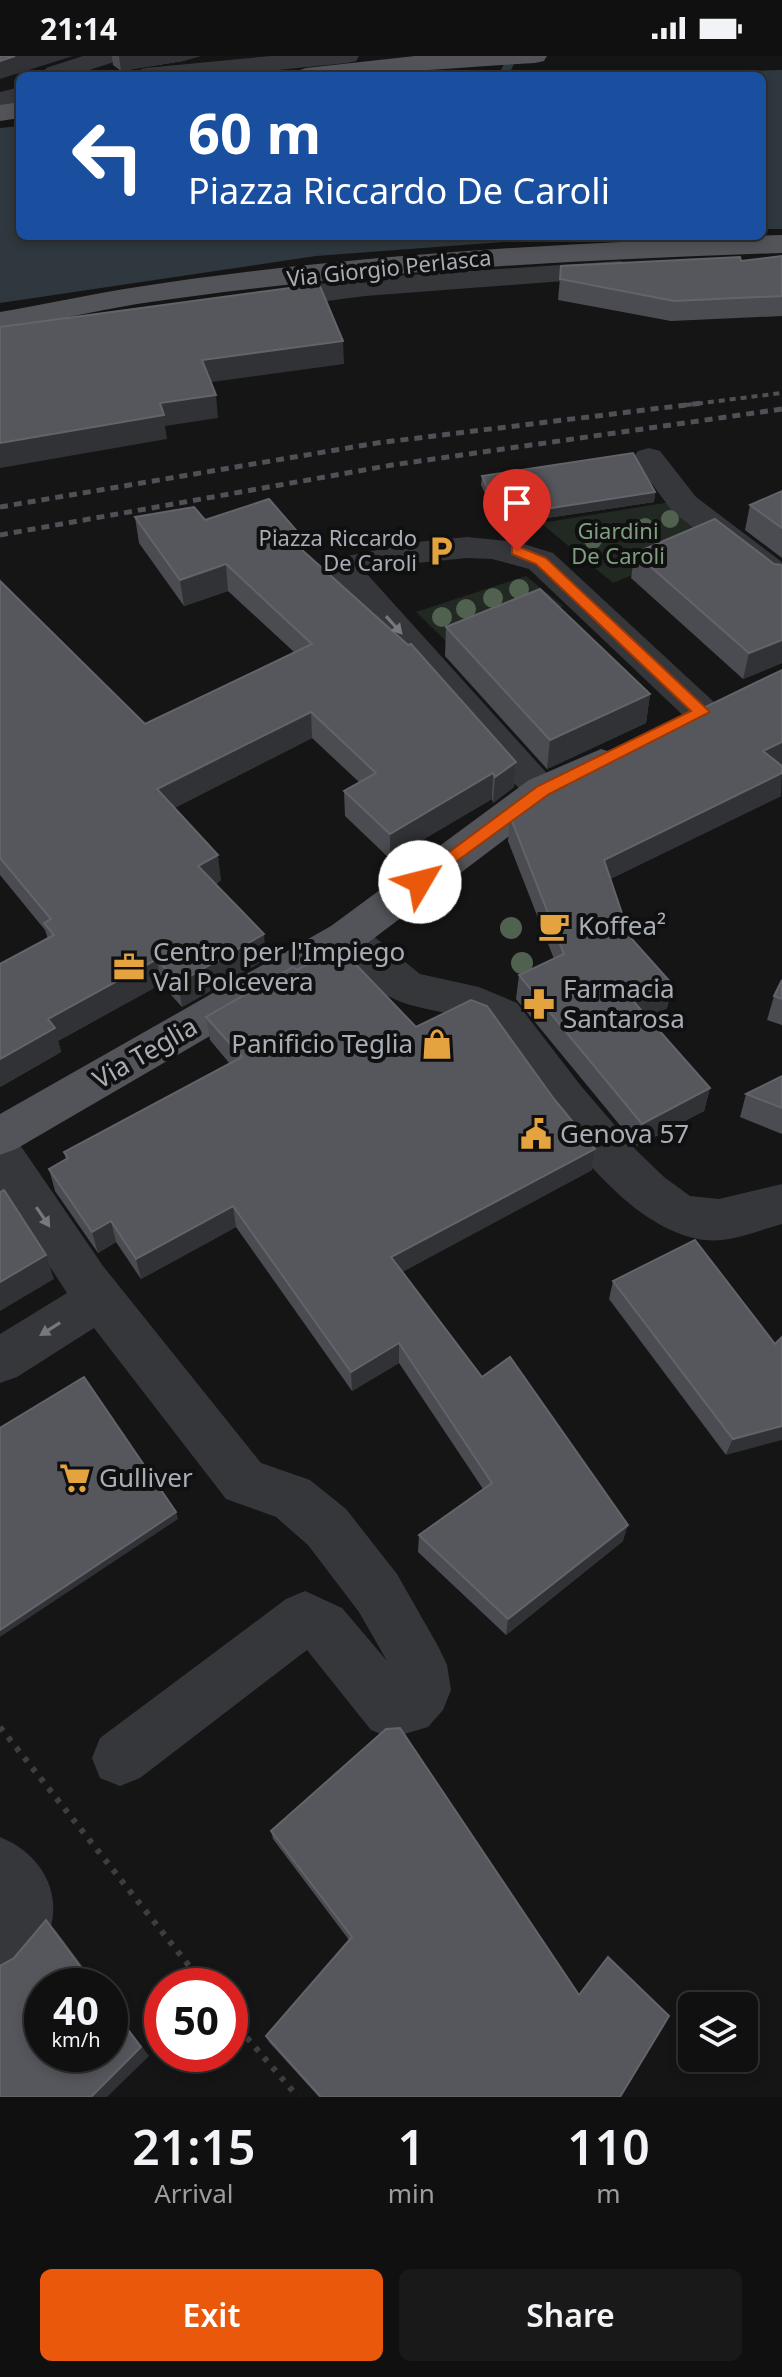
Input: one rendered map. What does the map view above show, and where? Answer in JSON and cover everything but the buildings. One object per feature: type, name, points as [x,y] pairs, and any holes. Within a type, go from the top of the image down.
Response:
[{"type":"main road","points":[[346,72],[535,56]]},
{"type":"main road","name":"Via Giorgio Perlasca","points":[[0,321],[154,293],[411,264],[581,251],[782,244]]},
{"type":"main road","name":"Via Teglia","points":[[0,1136],[346,937],[543,790],[742,694]]},
{"type":"street","points":[[60,72],[108,56]]},
{"type":"street","points":[[185,72],[347,56]]},
{"type":"street","points":[[0,339],[365,287],[672,267],[782,264]]},
{"type":"street","points":[[649,458],[684,504],[782,579]]},
{"type":"street","points":[[543,790],[342,568],[445,548],[482,547],[517,551],[541,561],[702,712]]},
{"type":"street","points":[[346,937],[404,985],[434,996],[488,1005],[502,1015],[629,1175],[675,1211],[698,1219],[727,1218],[782,1204]]},
{"type":"street","points":[[0,1152],[86,1281],[244,1482],[292,1497],[327,1527],[378,1593],[419,1665],[423,1690],[408,1707],[391,1710],[323,1627],[305,1618],[120,1758]]},
{"type":"street","points":[[0,1361],[100,1298]]},
{"type":"street","points":[[0,1866],[23,1892],[28,1911],[20,1930],[0,1950]]},
{"type":"path","points":[[0,1727],[191,1968]]},
{"type":"path","points":[[248,2039],[298,2097]]},
{"type":"green space","name":"Giardini De Caroli","points":[[671,502],[715,541],[613,583],[541,523]]},
{"type":"green space","name":"Giardini De Caroli","points":[[526,576],[563,606],[455,650],[416,612]]},
{"type":"shaded area","points":[[782,70],[782,229],[766,229],[766,72],[710,72]]},
{"type":"shaded area","points":[[16,126],[16,240],[530,240],[316,256],[0,303],[0,128]]},
{"type":"waterway","points":[[505,72],[513,56]]},
{"type":"railway","points":[[702,403],[782,393]]},
{"type":"railway","points":[[0,507],[377,443],[702,403]]},
{"type":"railway","points":[[686,405],[702,403]]},
{"type":"railway","points":[[0,535],[392,465],[782,409]]},
{"type":"place","name":"Piazza Riccardo De Caroli","points":[[441,551]]},
{"type":"place","name":"Koffea²","points":[[554,926]]},
{"type":"place","name":"Centro per l'Impiego Val Polcevera","points":[[129,967]]},
{"type":"place","name":"Farmacia Santarosa","points":[[539,1004]]},
{"type":"place","name":"Panificio Teglia","points":[[437,1044]]},
{"type":"place","name":"Genova 57","points":[[536,1134]]},
{"type":"place","name":"Gulliver","points":[[75,1478]]},
{"type":"route","points":[[420,882],[543,790],[702,712],[541,561],[517,551]]}]
